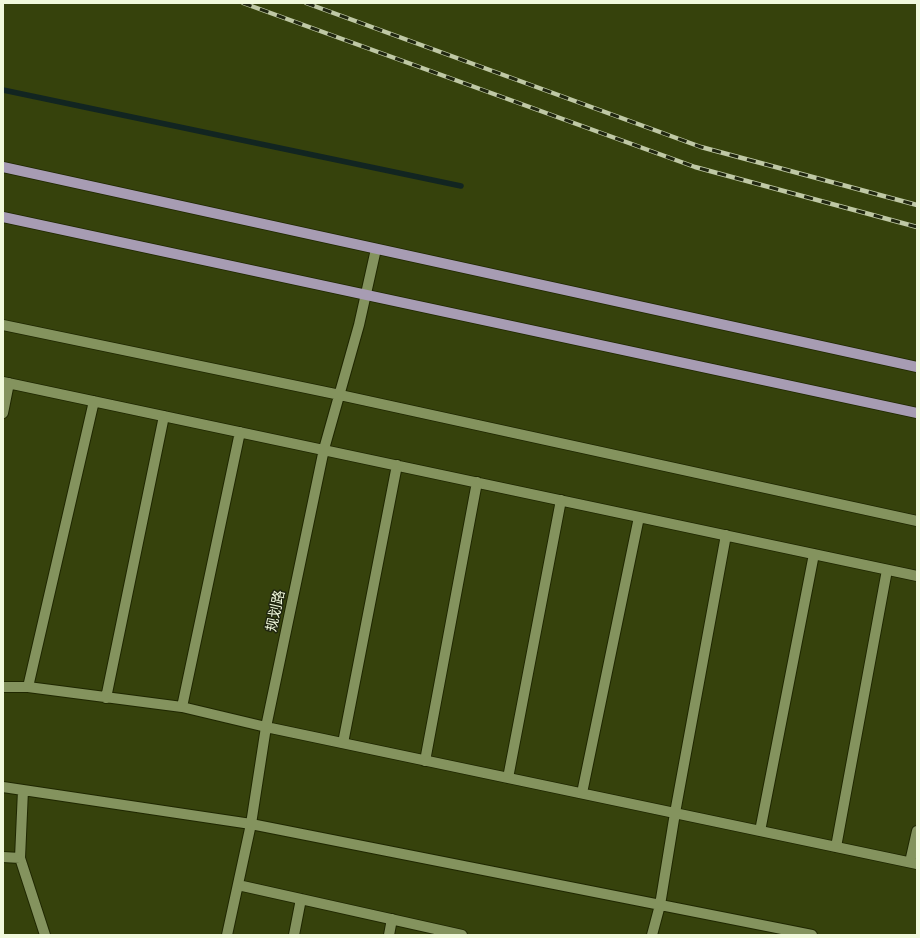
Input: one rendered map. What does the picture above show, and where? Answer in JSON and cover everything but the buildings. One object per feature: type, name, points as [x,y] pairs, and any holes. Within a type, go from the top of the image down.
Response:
[{"type":"main road","points":[[3,168],[917,367]]},
{"type":"main road","points":[[3,217],[917,413]]},
{"type":"street","name":"规划路","points":[[227,935],[251,824],[266,728],[324,449],[366,296],[376,249]]},
{"type":"street","points":[[3,325],[340,395],[917,521]]},
{"type":"street","points":[[3,413],[6,383],[324,449],[917,576]]},
{"type":"street","points":[[28,687],[94,401]]},
{"type":"street","points":[[106,698],[164,416]]},
{"type":"street","points":[[182,707],[240,432]]},
{"type":"street","points":[[343,743],[397,465]]},
{"type":"street","points":[[425,761],[477,482]]},
{"type":"street","points":[[508,778],[561,500]]},
{"type":"street","points":[[582,793],[639,517]]},
{"type":"street","points":[[652,935],[660,905],[675,813],[726,535]]},
{"type":"street","points":[[760,831],[814,554]]},
{"type":"street","points":[[836,847],[887,570]]},
{"type":"street","points":[[3,687],[28,687],[182,707],[266,728],[914,863],[917,831]]},
{"type":"street","points":[[3,787],[251,824],[812,935]]},
{"type":"street","points":[[24,790],[20,858],[45,935]]},
{"type":"street","points":[[3,857],[20,858]]},
{"type":"street","points":[[238,885],[462,935]]},
{"type":"street","points":[[294,935],[301,899]]},
{"type":"street","points":[[389,935],[392,919]]},
{"type":"waterway","points":[[3,90],[461,186]]},
{"type":"railway","points":[[243,3],[695,167],[917,227]]},
{"type":"railway","points":[[306,3],[701,147],[917,205]]}]
